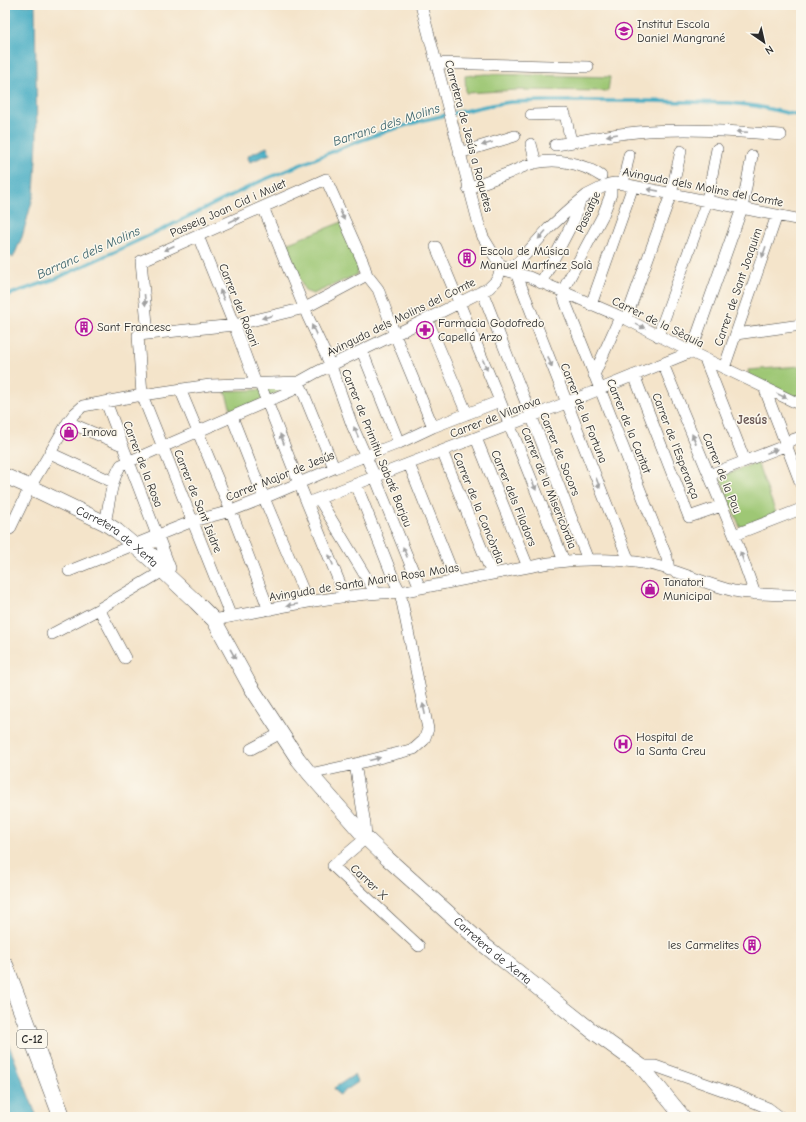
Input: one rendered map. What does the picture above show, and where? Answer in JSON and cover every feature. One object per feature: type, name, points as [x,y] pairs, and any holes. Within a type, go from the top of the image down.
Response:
[{"type":"main road","name":"Carretera de Xerta","points":[[5,476],[106,523],[166,570],[214,620],[249,684],[298,759],[366,838],[484,945],[591,1030],[641,1066],[683,1117]]},
{"type":"main road","name":"C-12","points":[[5,966],[62,1117]]},
{"type":"street","name":"Carretera de Jesús a Roquetes","points":[[421,5],[478,225],[501,269]]},
{"type":"street","points":[[436,63],[588,67]]},
{"type":"street","points":[[531,115],[565,114],[570,137],[573,142]]},
{"type":"street","points":[[555,145],[651,131],[716,131],[781,135]]},
{"type":"street","points":[[459,153],[515,136]]},
{"type":"street","points":[[531,144],[536,163]]},
{"type":"street","points":[[658,336],[707,201],[717,149]]},
{"type":"street","points":[[594,374],[616,328],[623,318],[671,194],[680,151]]},
{"type":"street","points":[[591,305],[628,185],[629,155]]},
{"type":"street","points":[[691,352],[742,208],[752,156]]},
{"type":"street","points":[[468,188],[536,163],[552,162],[569,163],[586,167],[605,180]]},
{"type":"street","name":"Passeig Joan Cid i Mulet","points":[[148,334],[141,261],[326,179],[367,275]]},
{"type":"street","name":"Avinguda dels Molins del Comte","points":[[106,523],[114,482],[120,465],[291,391],[299,382],[459,303],[494,284],[501,269],[517,264],[549,228],[580,201],[600,188],[605,180],[801,220]]},
{"type":"street","name":"Passatge","points":[[562,292],[604,215],[611,194],[611,190],[605,180]]},
{"type":"street","points":[[541,283],[575,218],[580,201]]},
{"type":"street","name":"Carrer de Primitiu Sabaté Barjau","points":[[262,207],[330,366],[352,425],[375,477],[420,588]]},
{"type":"street","name":"Carrer de Sant Joaquim","points":[[724,368],[777,215]]},
{"type":"street","name":"Carrer del Rosari","points":[[198,236],[345,596]]},
{"type":"street","name":"Carrer de la Misericòrdia","points":[[436,247],[510,425],[564,561]]},
{"type":"street","name":"Carrer de la Sèquia","points":[[501,269],[529,277],[623,318],[801,405]]},
{"type":"street","name":"Carrer de la Fortuna","points":[[516,273],[629,561]]},
{"type":"street","points":[[148,334],[234,325],[304,308],[367,275],[378,289],[395,335],[434,427]]},
{"type":"street","name":"Carrer de Socors","points":[[482,291],[588,560]]},
{"type":"street","name":"Carrer de la Caritat","points":[[562,292],[667,558],[665,568]]},
{"type":"street","points":[[427,319],[467,414]]},
{"type":"street","points":[[736,334],[801,325]]},
{"type":"street","name":"Carrer de Sant Isidre","points":[[148,334],[138,335],[142,395],[231,617]]},
{"type":"street","points":[[362,350],[399,443]]},
{"type":"street","name":"Carrer de Vilanova","points":[[307,503],[531,417],[691,352]]},
{"type":"street","points":[[705,359],[745,461]]},
{"type":"street","name":"Carrer de la Pau","points":[[663,364],[734,535],[755,594]]},
{"type":"street","name":"Carrer de l'Esperança","points":[[634,375],[689,517],[721,506]]},
{"type":"street","points":[[10,529],[30,487],[68,422],[83,406],[142,395],[210,385],[299,382],[334,468]]},
{"type":"street","points":[[764,387],[801,484]]},
{"type":"street","points":[[180,389],[231,511],[269,610]]},
{"type":"street","name":"Carrer Major de Jesús","points":[[69,571],[193,521],[231,511],[264,498],[500,401]]},
{"type":"street","name":"Carrer de la Rosa","points":[[106,402],[157,535]]},
{"type":"street","points":[[232,417],[308,602]]},
{"type":"street","points":[[68,422],[122,445]]},
{"type":"street","points":[[709,475],[801,437]]},
{"type":"street","name":"Carrer dels Filadors","points":[[476,438],[528,567]]},
{"type":"street","name":"Carrer de la Concòrdia","points":[[442,451],[492,574]]},
{"type":"street","points":[[50,453],[114,482]]},
{"type":"street","points":[[410,464],[456,581]]},
{"type":"street","points":[[310,774],[414,749],[424,740],[428,729],[400,592],[356,484]]},
{"type":"street","points":[[319,499],[375,592]]},
{"type":"street","points":[[734,535],[801,509]]},
{"type":"street","name":"Avinguda de Santa Maria Rosa Molas","points":[[214,620],[345,596],[375,592],[400,592],[564,561],[629,561],[665,568],[715,586],[735,591],[755,594],[801,595]]},
{"type":"street","points":[[52,634],[99,609],[166,570]]},
{"type":"street","points":[[99,609],[125,658]]},
{"type":"street","points":[[251,750],[282,733]]},
{"type":"street","points":[[355,764],[366,824],[366,838]]},
{"type":"street","name":"Carrer X","points":[[366,838],[333,866],[419,946]]},
{"type":"street","points":[[641,1066],[655,1066],[737,1095],[768,1108],[780,1117]]},
{"type":"green space","points":[[485,74],[610,77],[608,91],[517,90],[466,93],[465,76]]},
{"type":"green space","points":[[342,222],[360,265],[356,275],[313,294],[305,291],[286,244]]},
{"type":"green space","points":[[801,366],[801,401],[749,376],[748,370]]},
{"type":"green space","points":[[285,389],[232,413],[225,391]]},
{"type":"green space","points":[[757,462],[776,513],[740,527],[720,477]]},
{"type":"water","points":[[6,5],[35,5],[37,141],[34,194],[22,237],[13,258],[9,255],[5,266],[5,187],[8,175]]},
{"type":"water","points":[[267,147],[270,154],[250,162],[248,158],[249,155]]},
{"type":"water","points":[[5,1035],[37,1117],[6,1117],[5,1115]]},
{"type":"water","points":[[354,1075],[358,1082],[339,1095],[334,1088]]},
{"type":"waterway","name":"Barranc dels Molins","points":[[5,296],[55,279],[161,230],[261,181],[351,144],[424,120],[510,102],[542,101],[730,103],[756,106],[801,116]]},
{"type":"place","name":"Institut Escola Daniel Mangrané","points":[[624,31]]},
{"type":"place","name":"Escola de Música Manuel Martínez Solà","points":[[467,258]]},
{"type":"place","name":"Sant Francesc","points":[[84,327]]},
{"type":"place","name":"Farmacia Godofredo Capellá Arzo","points":[[425,330]]},
{"type":"place","name":"Innova","points":[[69,432]]},
{"type":"place","name":"Tanatori Municipal","points":[[650,589]]},
{"type":"place","name":"Hospital de la Santa Creu","points":[[623,744]]},
{"type":"place","name":"les Carmelites","points":[[752,945]]},
{"type":"district","name":"Jesús","points":[[752,419]]}]
